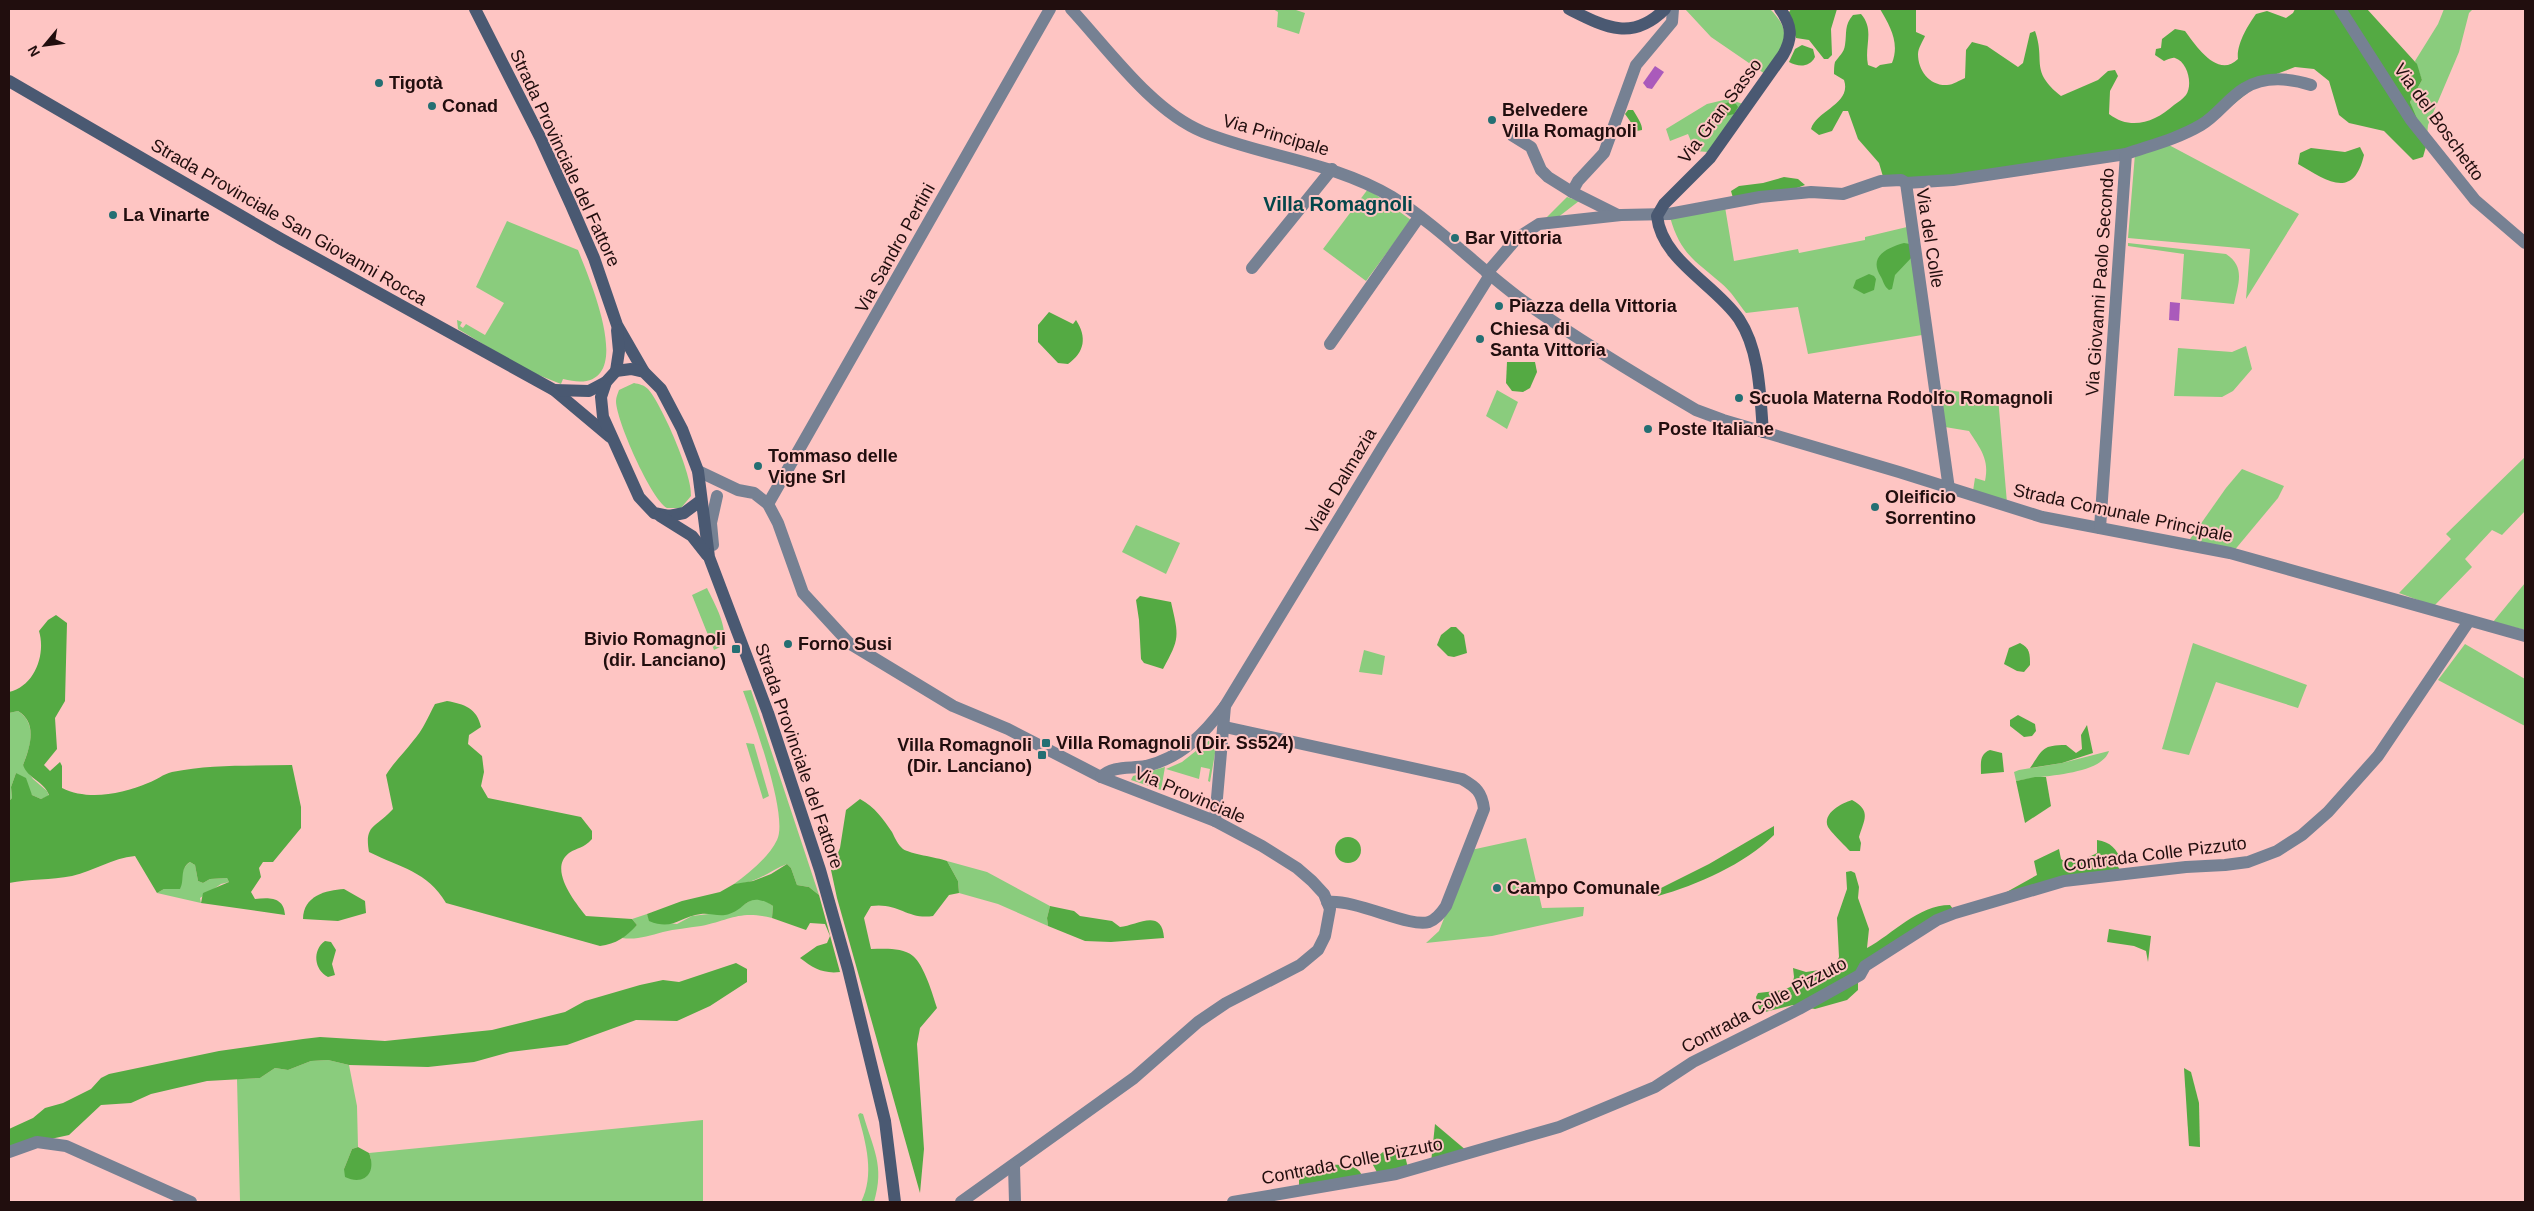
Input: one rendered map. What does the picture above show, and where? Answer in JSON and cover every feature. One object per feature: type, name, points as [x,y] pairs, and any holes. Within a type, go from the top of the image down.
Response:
[{"type":"main road","name":"Strada Provinciale del Fattore","points":[[475,9],[540,137],[571,205],[594,258],[617,325],[644,372],[661,389],[672,408],[698,471],[700,501],[709,557],[768,713],[820,870],[848,970],[885,1121],[895,1202]]},
{"type":"main road","points":[[1569,9],[1597,23],[1617,29],[1635,28],[1653,21],[1665,9]]},
{"type":"main road","name":"Via Gran Sasso","points":[[1657,216],[1664,204],[1710,158],[1783,55],[1790,42],[1791,29],[1780,9]]},
{"type":"main road","name":"Strada Provinciale San Giovanni Rocca","points":[[9,81],[280,240],[554,390],[614,440]]},
{"type":"main road","points":[[1657,216],[1660,233],[1676,256],[1728,305],[1740,321],[1756,363],[1763,432]]},
{"type":"main road","name":"Strada Provinciale del Fattore","points":[[616,372],[619,350],[617,325]]},
{"type":"main road","points":[[606,382],[616,372],[631,369],[644,372]]},
{"type":"main road","name":"Strada Provinciale del Fattore","points":[[606,382],[601,397],[603,417],[639,497],[654,513],[692,536],[709,557]]},
{"type":"main road","name":"Strada Provinciale San Giovanni Rocca","points":[[554,390],[589,391],[606,382]]},
{"type":"main road","points":[[654,513],[669,516],[684,513],[700,501]]},
{"type":"street","name":"Via Sandro Pertini","points":[[768,504],[1050,9]]},
{"type":"street","name":"Via Principale","points":[[1071,9],[1146,90],[1187,123],[1202,131],[1248,147],[1332,169],[1373,186],[1419,217],[1489,274]]},
{"type":"street","points":[[1572,192],[1578,181],[1604,153],[1614,131],[1636,65],[1672,22],[1673,9]]},
{"type":"street","name":"Via del Boschetto","points":[[2340,9],[2412,120],[2475,200],[2525,243]]},
{"type":"street","name":"Via Giovanni Paolo Secondo","points":[[2100,528],[2126,154],[2178,138],[2215,116],[2245,88],[2261,82],[2278,79],[2296,80],[2311,85]]},
{"type":"street","points":[[1513,136],[1531,147],[1541,170],[1548,177],[1572,192],[1618,215]]},
{"type":"street","points":[[1906,183],[1953,180],[2126,154]]},
{"type":"street","points":[[1252,268],[1332,169]]},
{"type":"street","name":"Via del Colle","points":[[1618,215],[1657,216],[1760,197],[1811,192],[1843,194],[1881,181],[1901,180],[1906,183],[1948,489]]},
{"type":"street","name":"Viale Dalmazia","points":[[1101,777],[1112,770],[1145,766],[1160,761],[1182,750],[1202,735],[1226,706],[1489,274],[1517,238],[1539,224],[1618,215]]},
{"type":"street","points":[[1330,344],[1419,217]]},
{"type":"street","name":"Strada Comunale Principale","points":[[1489,274],[1526,303],[1592,347],[1696,410],[2042,517],[2230,554],[2469,621],[2509,629],[2525,636]]},
{"type":"street","points":[[698,471],[738,490],[754,493],[768,504]]},
{"type":"street","points":[[700,501],[738,490]]},
{"type":"street","points":[[716,578],[711,523],[717,496]]},
{"type":"street","name":"Via Provinciale","points":[[768,504],[778,523],[804,593],[849,643],[953,706],[1008,729],[1101,777],[1215,821],[1297,868],[1324,894],[1330,909],[1330,921],[1318,950],[1300,965],[1226,1003],[1198,1022],[1134,1078],[1014,1166],[961,1202]]},
{"type":"street","name":"Contrada Colle Pizzuto","points":[[1233,1202],[1396,1174],[1559,1127],[1655,1087],[1693,1062],[1799,1009],[1860,974],[1865,966],[1937,920],[1955,913],[2064,881],[2248,862],[2277,851],[2302,835],[2328,812],[2378,756],[2469,621]]},
{"type":"street","name":"Viale Dalmazia","points":[[1215,821],[1226,706]]},
{"type":"street","points":[[1225,727],[1462,779],[1476,787],[1482,796],[1484,809],[1446,906],[1440,915],[1430,922],[1418,923],[1349,902],[1326,902]]},
{"type":"street","points":[[9,1152],[37,1142],[66,1146],[191,1202]]},
{"type":"street","points":[[1014,1166],[1015,1202]]},
{"type":"green space","points":[[1273,9],[1293,9],[1305,13],[1299,34],[1277,27],[1278,12]]},
{"type":"green space","points":[[1685,9],[1770,9],[1783,26],[1784,41],[1777,57],[1765,74],[1711,37]]},
{"type":"green space","points":[[1791,9],[1837,9],[1831,29],[1832,55],[1828,59],[1824,59],[1809,40],[1796,38],[1788,14]]},
{"type":"green space","points":[[1880,9],[1916,9],[1916,32],[1925,36],[1918,54],[1920,66],[1926,76],[1935,83],[1949,85],[1965,78],[1966,50],[1972,42],[1987,46],[2018,67],[2023,63],[2030,33],[2035,31],[2042,72],[2051,87],[2061,96],[2098,80],[2108,71],[2115,70],[2118,76],[2110,91],[2109,114],[2117,119],[2134,123],[2151,120],[2159,116],[2182,99],[2188,91],[2188,74],[2183,64],[2175,58],[2164,61],[2155,55],[2156,49],[2161,48],[2162,39],[2175,29],[2185,31],[2201,52],[2215,63],[2223,65],[2230,64],[2238,59],[2239,48],[2246,29],[2256,14],[2267,11],[2286,18],[2295,9],[2367,9],[2417,64],[2422,80],[2410,102],[2427,143],[2423,157],[2413,160],[2384,131],[2349,123],[2339,115],[2329,81],[2314,69],[2295,67],[2266,78],[2210,123],[2164,146],[2004,171],[1884,180],[1879,163],[1858,139],[1848,111],[1843,111],[1832,131],[1819,135],[1811,129],[1814,122],[1839,101],[1843,95],[1845,88],[1844,80],[1834,74],[1834,65],[1844,50],[1847,26],[1853,15],[1861,14],[1867,26],[1868,65],[1876,68],[1880,65],[1892,63],[1895,49],[1893,35]]},
{"type":"green space","points":[[2444,9],[2473,9],[2469,13],[2459,52],[2428,125],[2427,136],[2416,120],[2410,102],[2422,80],[2415,61],[2438,24]]},
{"type":"green space","points":[[1802,45],[1813,49],[1815,57],[1813,61],[1803,66],[1789,62],[1795,49]]},
{"type":"green space","points":[[1728,99],[1743,104],[1708,152],[1695,151],[1688,134],[1670,141],[1666,129],[1707,104]]},
{"type":"green space","points":[[1729,102],[1736,104],[1738,107],[1734,114],[1726,116],[1715,112],[1719,106]]},
{"type":"green space","points":[[1628,110],[1633,110],[1642,130],[1637,131],[1625,114]]},
{"type":"green space","points":[[2167,144],[2299,214],[2246,299],[2250,249],[2128,238],[2135,154]]},
{"type":"green space","points":[[2360,147],[2364,155],[2359,169],[2353,178],[2345,182],[2337,183],[2328,180],[2298,164],[2300,153],[2311,148],[2345,152]]},
{"type":"green space","points":[[1784,177],[1798,179],[1805,185],[1794,189],[1733,198],[1731,191],[1739,186],[1763,183]]},
{"type":"green space","points":[[1368,189],[1411,220],[1366,281],[1323,249]]},
{"type":"green space","points":[[1567,197],[1579,201],[1557,218],[1546,218]]},
{"type":"green space","points":[[1725,207],[1734,261],[1798,249],[1799,253],[1865,240],[1865,237],[1907,227],[1922,335],[1808,354],[1798,307],[1746,313],[1725,286],[1683,248],[1670,217]]},
{"type":"green space","points":[[507,221],[578,250],[600,310],[605,334],[606,356],[601,372],[587,381],[563,379],[561,384],[526,370],[458,329],[457,320],[462,322],[460,326],[463,328],[466,324],[485,335],[504,303],[476,287]]},
{"type":"green space","points":[[1904,243],[1910,244],[1913,256],[1895,275],[1892,289],[1889,290],[1885,286],[1878,270],[1878,259],[1885,251]]},
{"type":"green space","points":[[2128,243],[2226,254],[2236,264],[2239,276],[2234,304],[2181,299],[2184,254],[2128,246]]},
{"type":"green space","points":[[1869,274],[1876,279],[1874,290],[1864,294],[1853,288],[1856,280]]},
{"type":"green space","points":[[1049,312],[1073,324],[1076,320],[1080,326],[1083,338],[1081,349],[1068,364],[1058,363],[1038,342],[1038,325]]},
{"type":"green space","points":[[2246,346],[2252,369],[2233,391],[2222,397],[2174,396],[2178,348],[2232,352]]},
{"type":"green space","points":[[1507,362],[1535,362],[1537,372],[1530,388],[1523,392],[1512,391],[1506,383]]},
{"type":"green space","points":[[634,383],[648,389],[654,397],[676,441],[687,473],[691,496],[681,508],[667,508],[660,502],[644,475],[628,441],[616,401],[619,390]]},
{"type":"green space","points":[[1940,389],[1998,397],[2007,503],[1973,491],[1975,478],[1985,481],[1985,460],[1969,431],[1945,427]]},
{"type":"green space","points":[[1497,390],[1518,402],[1507,429],[1486,416]]},
{"type":"green space","points":[[2525,457],[2525,511],[2502,535],[2492,530],[2465,559],[2472,567],[2434,606],[2399,593],[2451,539],[2446,534]]},
{"type":"green space","points":[[2242,469],[2284,486],[2278,498],[2233,552],[2188,542],[2226,488]]},
{"type":"green space","points":[[1136,525],[1180,543],[1166,574],[1122,552]]},
{"type":"green space","points":[[2525,583],[2525,630],[2493,622]]},
{"type":"green space","points":[[707,588],[717,608],[724,632],[722,646],[714,650],[692,595]]},
{"type":"green space","points":[[1140,596],[1171,602],[1176,623],[1176,637],[1173,650],[1163,669],[1144,663],[1141,659],[1136,600]]},
{"type":"green space","points":[[56,615],[67,623],[65,701],[55,718],[57,749],[44,765],[50,771],[60,762],[62,766],[62,788],[72,792],[94,795],[116,793],[138,787],[169,773],[187,769],[292,765],[301,807],[301,828],[273,862],[263,862],[259,868],[261,877],[251,892],[255,899],[271,898],[279,902],[284,909],[285,915],[201,903],[203,893],[229,882],[227,878],[210,879],[203,883],[198,881],[195,865],[190,862],[184,868],[180,889],[164,889],[157,893],[135,856],[119,859],[72,876],[9,883],[9,801],[12,798],[11,787],[16,773],[26,778],[32,795],[41,799],[49,795],[44,786],[28,774],[23,765],[30,743],[30,729],[24,716],[18,711],[9,713],[9,692],[18,689],[32,676],[41,649],[39,631],[48,620]]},
{"type":"green space","points":[[1451,627],[1456,627],[1464,635],[1467,653],[1454,657],[1448,656],[1437,645],[1441,635]]},
{"type":"green space","points":[[2020,643],[2028,649],[2029,655],[2030,665],[2024,672],[2017,671],[2004,664],[2009,648]]},
{"type":"green space","points":[[2193,643],[2307,685],[2298,708],[2216,682],[2189,755],[2162,749]]},
{"type":"green space","points":[[2465,644],[2525,679],[2525,726],[2438,680]]},
{"type":"green space","points":[[1364,650],[1385,656],[1382,675],[1359,672]]},
{"type":"green space","points":[[751,690],[819,895],[809,887],[797,885],[791,868],[787,864],[756,880],[734,884],[752,870],[769,852],[777,840],[779,828],[778,811],[768,767],[743,691]]},
{"type":"green space","points":[[447,701],[469,708],[479,721],[481,727],[469,735],[468,744],[482,756],[484,772],[481,786],[488,798],[581,817],[592,831],[592,839],[589,842],[569,853],[563,860],[562,876],[570,894],[586,916],[632,919],[637,925],[625,936],[611,944],[600,946],[446,903],[439,892],[422,877],[369,852],[368,836],[370,831],[393,809],[386,775],[420,732],[435,704]]},
{"type":"green space","points":[[18,711],[28,722],[31,736],[23,765],[33,779],[47,791],[49,796],[41,799],[32,795],[16,773],[11,787],[12,798],[9,801],[9,713]]},
{"type":"green space","points":[[2018,715],[2035,724],[2036,731],[2032,736],[2024,737],[2010,726],[2010,720]]},
{"type":"green space","points":[[2087,725],[2093,753],[2062,763],[2030,768],[2044,750],[2052,746],[2066,745],[2076,753],[2082,749],[2081,735]]},
{"type":"green space","points":[[1211,739],[1217,742],[1210,782],[1208,781],[1210,769],[1201,767],[1199,779],[1166,769],[1182,762]]},
{"type":"green space","points":[[746,743],[754,744],[769,796],[763,799]]},
{"type":"green space","points":[[1990,750],[2002,753],[2004,772],[1981,774],[1982,757]]},
{"type":"green space","points":[[2109,751],[2104,759],[2082,770],[2016,781],[2014,772],[2019,770],[2062,763]]},
{"type":"green space","points":[[1165,767],[1161,790],[1131,780],[1133,776]]},
{"type":"green space","points":[[2046,777],[2051,806],[2025,823],[2016,781]]},
{"type":"green space","points":[[860,799],[878,814],[903,849],[947,861],[958,881],[959,893],[949,895],[933,916],[917,916],[896,908],[880,905],[871,906],[864,918],[871,949],[904,951],[917,960],[928,980],[937,1008],[920,1028],[917,1044],[924,1149],[920,1193],[837,898],[831,870],[840,848],[846,810]]},
{"type":"green space","points":[[1852,800],[1862,808],[1865,816],[1859,837],[1861,843],[1860,851],[1850,851],[1828,827],[1827,822],[1830,813],[1834,809]]},
{"type":"green space","points":[[1774,826],[1774,835],[1735,864],[1688,886],[1658,896],[1655,891],[1709,864]]},
{"type":"green space","points":[[1348,837],[1357,841],[1361,850],[1357,859],[1348,863],[1339,859],[1335,850],[1339,841]]},
{"type":"green space","name":"Campo Comunale","points":[[1526,838],[1542,908],[1584,907],[1583,916],[1492,936],[1426,943],[1439,931],[1471,850]]},
{"type":"green space","points":[[2097,840],[2106,842],[2115,850],[2122,861],[2117,865],[2120,870],[2003,894],[2037,875],[2034,861],[2059,849],[2061,859],[2065,862],[2083,860],[2097,853]]},
{"type":"green space","points":[[947,861],[987,872],[1050,906],[1047,918],[1048,926],[998,904],[959,893],[958,881]]},
{"type":"green space","points":[[190,862],[195,865],[198,881],[203,883],[210,879],[227,878],[229,882],[221,884],[200,898],[201,903],[157,893],[164,889],[180,889],[183,871]]},
{"type":"green space","points":[[787,864],[791,868],[797,885],[809,887],[819,895],[840,972],[828,972],[818,969],[800,958],[817,946],[827,943],[830,936],[825,924],[810,923],[806,930],[772,918],[773,906],[764,901],[752,900],[738,910],[725,915],[701,914],[664,925],[649,921],[647,914],[682,901],[720,892],[734,884],[753,881],[771,874]]},
{"type":"green space","points":[[1851,871],[1855,873],[1859,887],[1858,898],[1869,929],[1867,948],[1906,921],[1927,910],[1938,906],[1950,905],[1953,909],[1865,965],[1858,980],[1858,990],[1847,1000],[1815,1009],[1793,1005],[1765,1012],[1759,1009],[1756,997],[1758,993],[1784,990],[1792,986],[1793,968],[1806,972],[1826,969],[1836,964],[1839,957],[1837,918],[1847,889],[1846,872]]},
{"type":"green space","points":[[344,889],[365,901],[366,913],[338,921],[303,919],[304,911],[311,900],[323,893]]},
{"type":"green space","points":[[753,899],[763,899],[773,906],[772,918],[743,915],[701,926],[642,937],[622,938],[637,925],[632,919],[647,914],[650,921],[677,924],[692,916],[734,911]]},
{"type":"green space","points":[[1050,906],[1074,911],[1080,916],[1112,921],[1120,927],[1147,920],[1153,921],[1159,923],[1164,938],[1111,942],[1085,941],[1048,926],[1047,918]]},
{"type":"green space","points":[[2109,929],[2151,936],[2148,962],[2146,951],[2134,946],[2107,942]]},
{"type":"green space","points":[[325,941],[331,942],[336,950],[332,964],[335,975],[328,977],[320,970],[316,960],[318,949]]},
{"type":"green space","points":[[736,963],[747,969],[747,982],[710,1006],[677,1021],[636,1020],[567,1045],[510,1052],[474,1062],[428,1067],[349,1065],[328,1060],[311,1061],[288,1070],[275,1068],[260,1078],[207,1081],[151,1094],[131,1103],[101,1105],[69,1135],[9,1148],[9,1129],[33,1118],[45,1108],[63,1103],[91,1089],[101,1078],[109,1074],[219,1051],[320,1037],[385,1041],[492,1030],[565,1012],[585,1001],[640,985],[663,980],[679,982]]},
{"type":"green space","points":[[328,1060],[349,1065],[357,1106],[358,1147],[352,1149],[344,1169],[371,1159],[369,1153],[703,1120],[703,1202],[240,1202],[237,1079],[260,1078],[275,1068],[288,1070],[311,1061]]},
{"type":"green space","points":[[2184,1068],[2191,1072],[2199,1103],[2200,1147],[2189,1146]]},
{"type":"green space","points":[[860,1113],[863,1114],[874,1147],[878,1167],[877,1189],[874,1202],[861,1202],[868,1181],[868,1159],[858,1115]]},
{"type":"green space","points":[[1435,1124],[1467,1151],[1431,1163]]},
{"type":"green space","points":[[1395,1146],[1404,1152],[1408,1168],[1378,1174],[1373,1165],[1374,1162],[1382,1153]]},
{"type":"green space","points":[[358,1147],[369,1153],[371,1166],[367,1176],[358,1180],[345,1177],[344,1169],[352,1149]]},
{"type":"green space","points":[[1323,1165],[1351,1166],[1356,1168],[1362,1176],[1299,1187],[1299,1177],[1308,1169]]},
{"type":"shaded area","points":[[1655,66],[1664,72],[1652,89],[1647,88],[1643,83]]},
{"type":"shaded area","points":[[2170,302],[2180,303],[2179,321],[2169,320]]},
{"type":"place","name":"Tigotà","points":[[379,83]]},
{"type":"place","name":"Conad","points":[[432,106]]},
{"type":"place","name":"Belvedere Villa Romagnoli","points":[[1492,120]]},
{"type":"place","name":"La Vinarte","points":[[113,215]]},
{"type":"place","name":"Bar Vittoria","points":[[1455,238]]},
{"type":"place","name":"Piazza della Vittoria","points":[[1499,306]]},
{"type":"place","name":"Chiesa di Santa Vittoria","points":[[1480,339]]},
{"type":"place","name":"Scuola Materna Rodolfo Romagnoli","points":[[1739,398]]},
{"type":"place","name":"Poste Italiane","points":[[1648,429]]},
{"type":"place","name":"Tommaso delle Vigne Srl","points":[[758,466]]},
{"type":"place","name":"Oleificio Sorrentino","points":[[1875,507]]},
{"type":"place","name":"Forno Susi","points":[[788,644]]},
{"type":"place","name":"Bivio Romagnoli (dir. Lanciano)","points":[[736,649]]},
{"type":"place","name":"Villa Romagnoli (Dir. Ss524)","points":[[1046,743]]},
{"type":"place","name":"Villa Romagnoli (Dir. Lanciano)","points":[[1042,755]]},
{"type":"place","name":"Campo Comunale","points":[[1497,888]]},
{"type":"district","name":"Villa Romagnoli","points":[[1338,204]]}]
